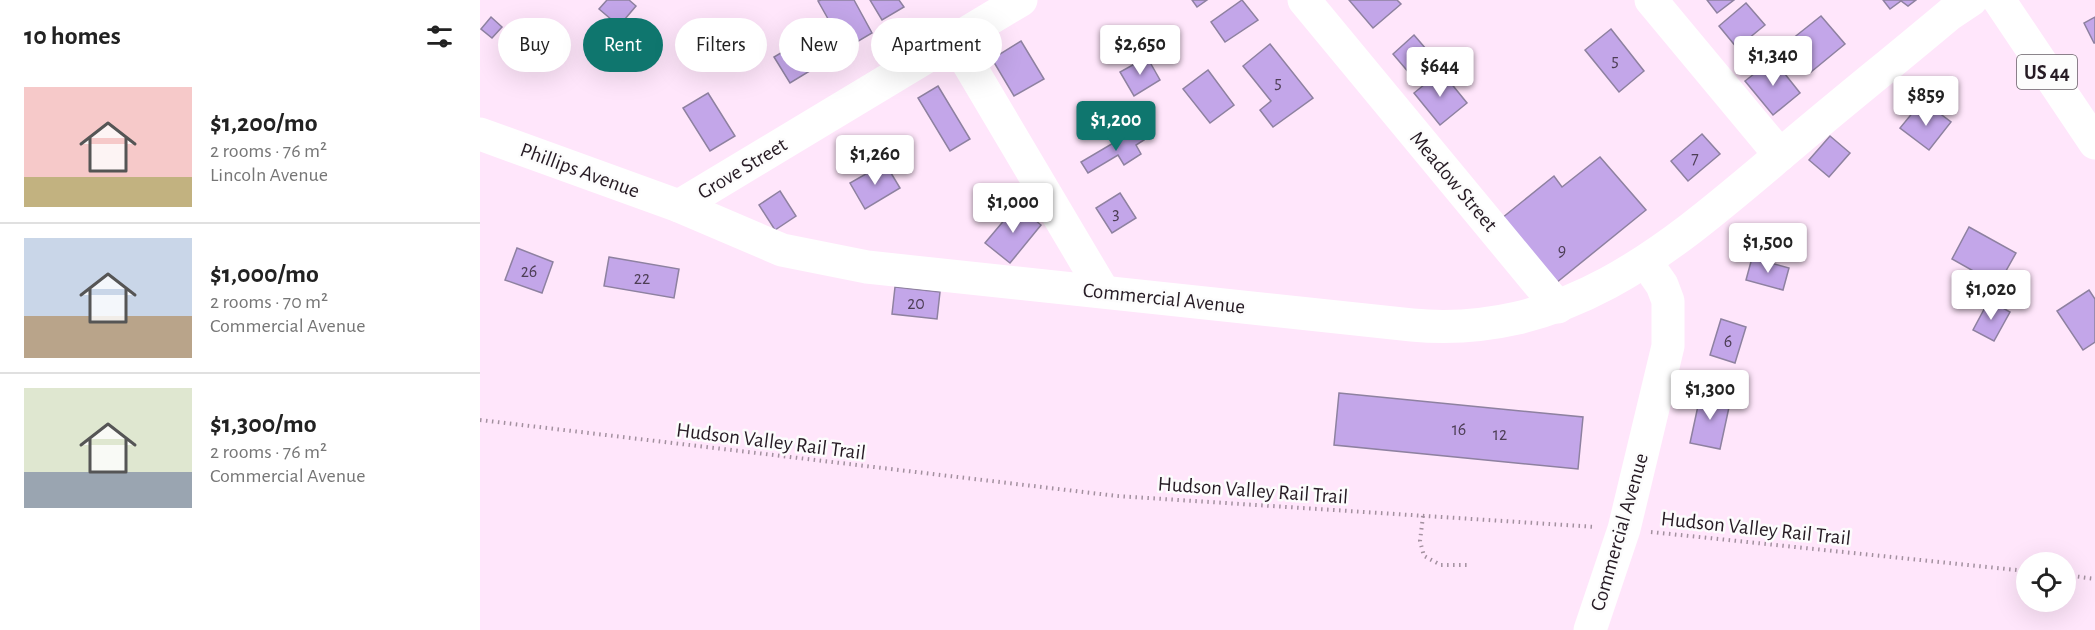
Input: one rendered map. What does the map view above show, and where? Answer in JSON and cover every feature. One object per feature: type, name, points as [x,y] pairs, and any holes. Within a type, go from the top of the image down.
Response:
[{"type":"street","name":"Grove Street","points":[[991,18],[1021,0]]},
{"type":"street","name":"Meadow Street","points":[[1304,0],[1558,307]]},
{"type":"street","points":[[1651,0],[1780,155]]},
{"type":"street","name":"Commercial Avenue","points":[[679,206],[766,245],[867,267],[1428,326],[1498,322],[1558,307],[1588,296],[1646,262],[1698,225],[1950,14],[1971,0]]},
{"type":"street","name":"US 44","points":[[1999,0],[2095,143]]},
{"type":"street","name":"Grove Street","points":[[679,206],[902,72]]},
{"type":"street","points":[[974,72],[1103,291]]},
{"type":"street","name":"Phillips Avenue","points":[[480,134],[679,206]]},
{"type":"street","name":"Commercial Avenue","points":[[1590,630],[1624,529],[1668,346],[1668,301],[1662,285],[1646,262]]},
{"type":"path","name":"Hudson Valley Rail Trail","points":[[480,420],[1060,490],[1220,504],[1624,529],[2016,570]]},
{"type":"path","points":[[1423,516],[1420,541],[1424,556],[1441,565],[1467,565]]},
{"type":"path","points":[[2076,576],[2095,579]]},
{"type":"building","points":[[607,0],[629,0],[636,6],[626,18],[610,18],[599,9]]},
{"type":"building","points":[[854,0],[871,34],[859,41],[859,18],[828,18],[818,1]]},
{"type":"building","points":[[870,0],[899,0],[904,7],[885,18],[881,18]]},
{"type":"building","points":[[1192,0],[1207,0],[1197,7]]},
{"type":"building","points":[[1242,0],[1258,20],[1225,42],[1211,22]]},
{"type":"building","points":[[1349,0],[1397,0],[1401,4],[1373,28]]},
{"type":"building","points":[[1707,0],[1734,0],[1717,13]]},
{"type":"building","points":[[1883,0],[1916,0],[1908,6],[1901,1],[1890,9]]},
{"type":"building","points":[[1746,3],[1765,25],[1737,48],[1719,26]]},
{"type":"building","points":[[1821,16],[1845,44],[1811,72],[1787,43]]},
{"type":"building","points":[[491,17],[498,23],[498,31],[492,38],[481,29]]},
{"type":"building","points":[[2095,17],[2095,43],[2094,43],[2084,23]]},
{"type":"building","points":[[1611,29],[1644,71],[1619,92],[1585,50]]},
{"type":"building","points":[[1414,35],[1432,56],[1410,74],[1393,54]]},
{"type":"building","points":[[1021,41],[1044,79],[1014,96],[1000,72],[1002,72],[1002,53]]},
{"type":"building","points":[[1270,44],[1313,98],[1273,127],[1260,110],[1271,101],[1243,66]]},
{"type":"building","points":[[779,54],[779,65],[774,57]]},
{"type":"building","points":[[1147,57],[1160,80],[1134,96],[1120,72]]},
{"type":"building","points":[[1773,59],[1800,93],[1773,115],[1745,81]]},
{"type":"building","points":[[1208,70],[1234,105],[1210,123],[1183,89]]},
{"type":"building","points":[[1441,71],[1467,103],[1440,125],[1414,93]]},
{"type":"building","points":[[783,72],[808,72],[790,83]]},
{"type":"building","points":[[938,86],[970,139],[950,151],[918,98]]},
{"type":"building","points":[[708,93],[735,136],[710,151],[683,108]]},
{"type":"building","points":[[1930,106],[1951,122],[1929,150],[1900,128],[1914,111],[1922,117]]},
{"type":"building","points":[[1137,129],[1144,140],[1136,145],[1141,154],[1124,165],[1118,155],[1088,173],[1081,162]]},
{"type":"building","points":[[1702,134],[1720,154],[1688,181],[1671,161]]},
{"type":"building","points":[[1830,136],[1850,153],[1829,177],[1809,160]]},
{"type":"building","points":[[1600,157],[1646,210],[1556,283],[1502,218],[1554,176],[1562,187]]},
{"type":"building","points":[[885,163],[900,188],[865,209],[850,183]]},
{"type":"building","points":[[780,191],[796,216],[775,230],[759,205]]},
{"type":"building","points":[[1120,193],[1136,218],[1112,233],[1096,208]]},
{"type":"building","points":[[1017,205],[1041,225],[1010,263],[985,243]]},
{"type":"building","points":[[1969,227],[2016,253],[1998,285],[1952,259]]},
{"type":"building","points":[[517,248],[553,262],[542,293],[505,280]]},
{"type":"building","points":[[609,257],[679,269],[674,298],[604,286]]},
{"type":"building","points":[[1752,258],[1789,268],[1783,290],[1746,280]]},
{"type":"building","points":[[895,287],[940,292],[937,319],[892,314]]},
{"type":"building","points":[[2089,290],[2095,299],[2095,342],[2083,350],[2057,311]]},
{"type":"building","points":[[1989,300],[2010,312],[1994,341],[1973,330]]},
{"type":"building","points":[[1721,319],[1746,327],[1735,363],[1710,355]]},
{"type":"building","points":[[1701,392],[1731,398],[1720,449],[1690,443]]},
{"type":"building","points":[[1339,393],[1583,417],[1578,469],[1334,445]]}]
